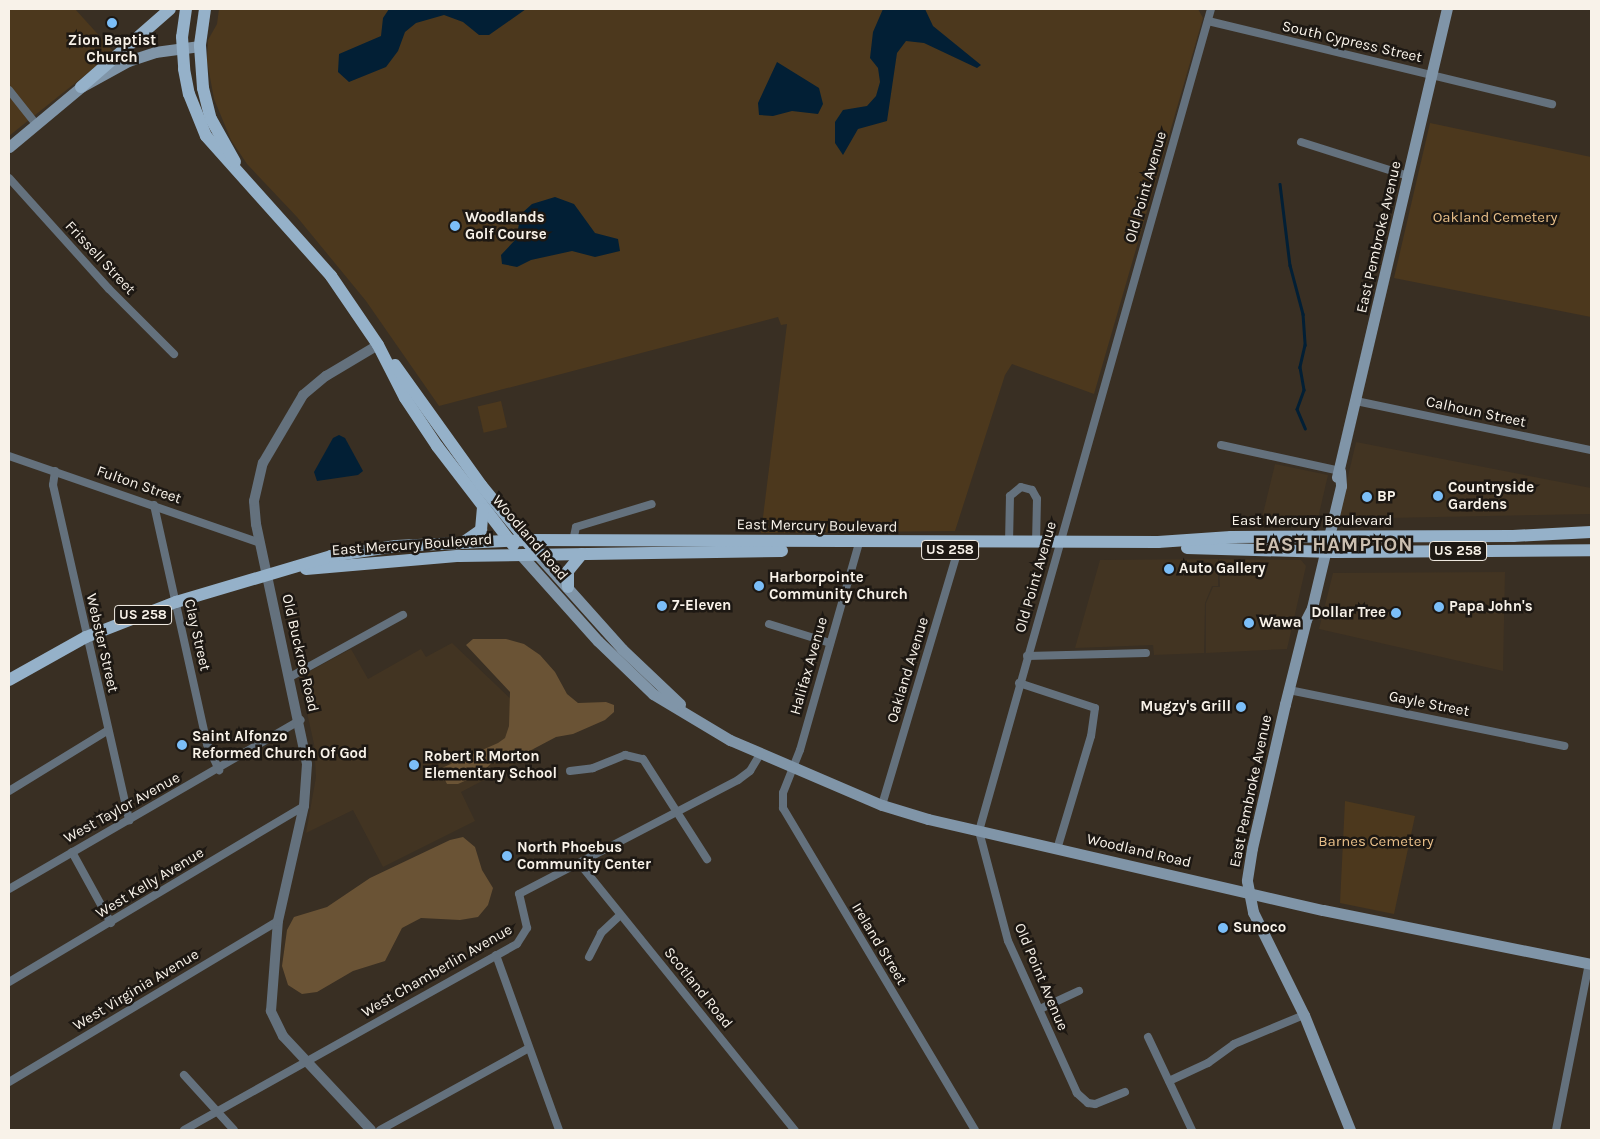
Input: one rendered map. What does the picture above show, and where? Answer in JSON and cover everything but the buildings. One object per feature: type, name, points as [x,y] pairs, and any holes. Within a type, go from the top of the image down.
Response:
[{"type":"main road","points":[[9,147],[170,9]]},
{"type":"main road","name":"Woodland Road","points":[[186,9],[182,49],[189,94],[206,136],[331,276],[378,345],[417,392],[481,485],[568,587],[653,694],[730,740],[882,805],[979,831],[1248,893],[1590,964]]},
{"type":"main road","name":"Woodland Road","points":[[205,9],[200,46],[202,80],[211,119],[246,181]]},
{"type":"main road","name":"East Pembroke Avenue","points":[[1350,1130],[1304,1015],[1258,925],[1248,893],[1250,859],[1306,620],[1312,608],[1325,537],[1448,9]]},
{"type":"main road","points":[[81,87],[128,61],[200,46]]},
{"type":"main road","name":"Woodland Road","points":[[378,345],[410,405],[482,509],[521,555],[618,652]]},
{"type":"main road","points":[[464,542],[481,530],[482,509]]},
{"type":"main road","name":"East Mercury Boulevard","points":[[9,680],[86,637],[176,602],[267,575],[356,552],[464,542],[526,540],[858,547],[959,547],[1059,546],[1325,537],[1520,536],[1591,532]]},
{"type":"main road","name":"East Mercury Boulevard","points":[[959,547],[1036,543],[1059,546],[1322,552],[1591,550]]},
{"type":"main road","name":"East Mercury Boulevard","points":[[286,570],[434,557],[858,547]]},
{"type":"main road","points":[[568,587],[568,570],[582,554]]},
{"type":"street","name":"Old Point Avenue","points":[[1125,1092],[1095,1104],[1082,1099],[1008,941],[979,831],[1211,9]]},
{"type":"street","name":"South Cypress Street","points":[[1208,22],[1552,104]]},
{"type":"street","points":[[9,90],[36,124]]},
{"type":"street","points":[[1301,142],[1408,176]]},
{"type":"street","name":"Frissell Street","points":[[9,178],[109,289],[174,354]]},
{"type":"street","name":"Old Buckroe Road","points":[[370,1130],[279,1031],[271,1011],[270,988],[278,921],[304,806],[307,764],[300,720],[254,509],[258,476],[295,407],[307,391],[326,376],[378,345]]},
{"type":"street","name":"Calhoun Street","points":[[1356,401],[1591,450]]},
{"type":"street","points":[[1221,445],[1340,471]]},
{"type":"street","name":"Fulton Street","points":[[9,456],[260,543]]},
{"type":"street","name":"Webster Street","points":[[54,471],[53,485],[107,731],[129,820]]},
{"type":"street","points":[[1008,543],[1010,496],[1021,487],[1032,490],[1037,499],[1036,543]]},
{"type":"street","points":[[573,541],[576,528],[652,504]]},
{"type":"street","name":"Clay Street","points":[[154,505],[207,744],[218,770]]},
{"type":"street","name":"Halifax Avenue","points":[[793,768],[858,547]]},
{"type":"street","name":"Oakland Avenue","points":[[882,805],[959,547]]},
{"type":"street","points":[[290,677],[402,615]]},
{"type":"street","points":[[769,624],[830,643]]},
{"type":"street","points":[[1027,656],[1146,653]]},
{"type":"street","points":[[1020,683],[1095,708],[1091,736],[1057,849]]},
{"type":"street","name":"Gayle Street","points":[[1289,690],[1564,746]]},
{"type":"street","name":"West Taylor Avenue","points":[[9,889],[218,770],[300,720]]},
{"type":"street","points":[[9,791],[107,731]]},
{"type":"street","name":"West Chamberlin Avenue","points":[[184,1130],[517,944],[526,934],[527,922],[519,894],[580,864],[746,775],[761,753]]},
{"type":"street","points":[[570,771],[593,768],[625,755],[637,756],[652,769],[707,859]]},
{"type":"street","name":"Ireland Street","points":[[793,768],[782,798],[788,820],[975,1130]]},
{"type":"street","name":"West Kelly Avenue","points":[[9,982],[111,923],[304,806]]},
{"type":"street","points":[[72,852],[111,923]]},
{"type":"street","name":"Scotland Road","points":[[580,864],[794,1130]]},
{"type":"street","points":[[589,957],[601,933],[620,915]]},
{"type":"street","name":"West Virginia Avenue","points":[[9,1082],[278,921]]},
{"type":"street","points":[[496,956],[559,1130]]},
{"type":"street","points":[[1556,1130],[1590,964]]},
{"type":"street","points":[[1040,1009],[1079,991]]},
{"type":"street","points":[[1170,1081],[1208,1064],[1234,1044],[1304,1015]]},
{"type":"street","points":[[1148,1037],[1192,1130]]},
{"type":"street","points":[[380,1130],[529,1048]]},
{"type":"street","points":[[184,1075],[234,1130]]},
{"type":"shaded area","points":[[1356,442],[1591,488],[1591,514],[1338,519]]},
{"type":"shaded area","points":[[1275,464],[1328,475],[1316,527],[1260,526]]},
{"type":"shaded area","points":[[1218,559],[1218,586],[1212,586],[1205,603],[1204,653],[1154,655],[1153,645],[1075,648],[1100,560]]},
{"type":"shaded area","points":[[1219,559],[1301,560],[1306,566],[1287,649],[1206,653],[1206,603],[1213,587],[1220,587]]},
{"type":"shaded area","points":[[1505,572],[1503,671],[1319,629],[1333,573]]},
{"type":"shaded area","points":[[473,639],[506,639],[524,644],[540,655],[555,672],[567,694],[578,703],[606,702],[614,705],[614,712],[605,720],[573,734],[556,737],[522,755],[502,753],[480,774],[458,784],[447,784],[442,774],[444,767],[498,743],[505,738],[509,726],[510,692],[466,645]]},
{"type":"shaded area","name":"Robert R Morton Elementary School","points":[[452,643],[533,720],[522,726],[536,753],[461,792],[475,821],[383,867],[353,810],[306,833],[316,777],[314,744],[299,677],[351,649],[368,679],[421,649],[426,657]]},
{"type":"shaded area","points":[[463,837],[475,847],[482,870],[493,888],[488,905],[478,917],[460,920],[421,918],[402,928],[385,961],[353,971],[317,992],[302,994],[288,985],[282,966],[287,930],[294,917],[327,907],[370,878],[450,840]]},
{"type":"green space","points":[[9,9],[75,9],[114,52],[9,136]]},
{"type":"green space","points":[[219,9],[1198,9],[1203,18],[1094,394],[1012,364],[1005,375],[955,531],[761,533],[787,324],[781,325],[778,317],[439,406],[366,301],[297,217],[247,164],[231,140],[214,99],[207,61],[208,40],[217,24]]},
{"type":"green space","name":"Oakland Cemetery","points":[[1430,123],[1591,157],[1591,317],[1394,278]]},
{"type":"green space","points":[[501,401],[507,427],[484,433],[478,406]]},
{"type":"green space","name":"Barnes Cemetery","points":[[1345,801],[1415,816],[1394,914],[1340,903]]},
{"type":"water","points":[[389,9],[526,9],[489,35],[479,35],[463,22],[444,15],[416,23],[405,32],[398,51],[386,67],[349,82],[338,72],[339,54],[381,36],[383,18]]},
{"type":"water","points":[[883,9],[925,9],[933,26],[981,65],[977,68],[924,43],[906,41],[897,53],[887,121],[858,129],[843,155],[835,143],[835,122],[843,110],[867,106],[876,96],[880,82],[878,68],[870,58],[873,32]]},
{"type":"water","points":[[777,62],[819,88],[823,104],[818,114],[792,111],[773,116],[759,115],[758,103]]},
{"type":"water","points":[[555,197],[574,204],[595,233],[618,239],[620,251],[595,257],[572,251],[531,260],[517,267],[502,264],[501,255],[516,239],[521,214],[532,204]]},
{"type":"water","points":[[339,435],[345,438],[363,471],[358,475],[317,481],[314,472],[333,438]]},
{"type":"waterway","points":[[1280,184],[1290,265],[1303,314],[1305,345],[1300,367],[1304,390],[1297,409],[1305,428]]},
{"type":"place","name":"Zion Baptist Church","points":[[112,23]]},
{"type":"place","name":"Woodlands Golf Course","points":[[455,226]]},
{"type":"place","name":"Countryside Gardens","points":[[1438,496]]},
{"type":"place","name":"BP","points":[[1367,497]]},
{"type":"place","name":"Auto Gallery","points":[[1169,569]]},
{"type":"place","name":"Harborpointe Community Church","points":[[759,586]]},
{"type":"place","name":"7-Eleven","points":[[662,606]]},
{"type":"place","name":"Papa John's","points":[[1439,607]]},
{"type":"place","name":"Dollar Tree","points":[[1396,613]]},
{"type":"place","name":"Wawa","points":[[1249,623]]},
{"type":"place","name":"Mugzy's Grill","points":[[1241,707]]},
{"type":"place","name":"Saint Alfonzo Reformed Church Of God","points":[[182,745]]},
{"type":"place","name":"Robert R Morton Elementary School","points":[[414,765]]},
{"type":"place","name":"North Phoebus Community Center","points":[[507,856]]},
{"type":"place","name":"Sunoco","points":[[1223,928]]},
{"type":"district","name":"EAST HAMPTON","points":[[1334,544]]}]
